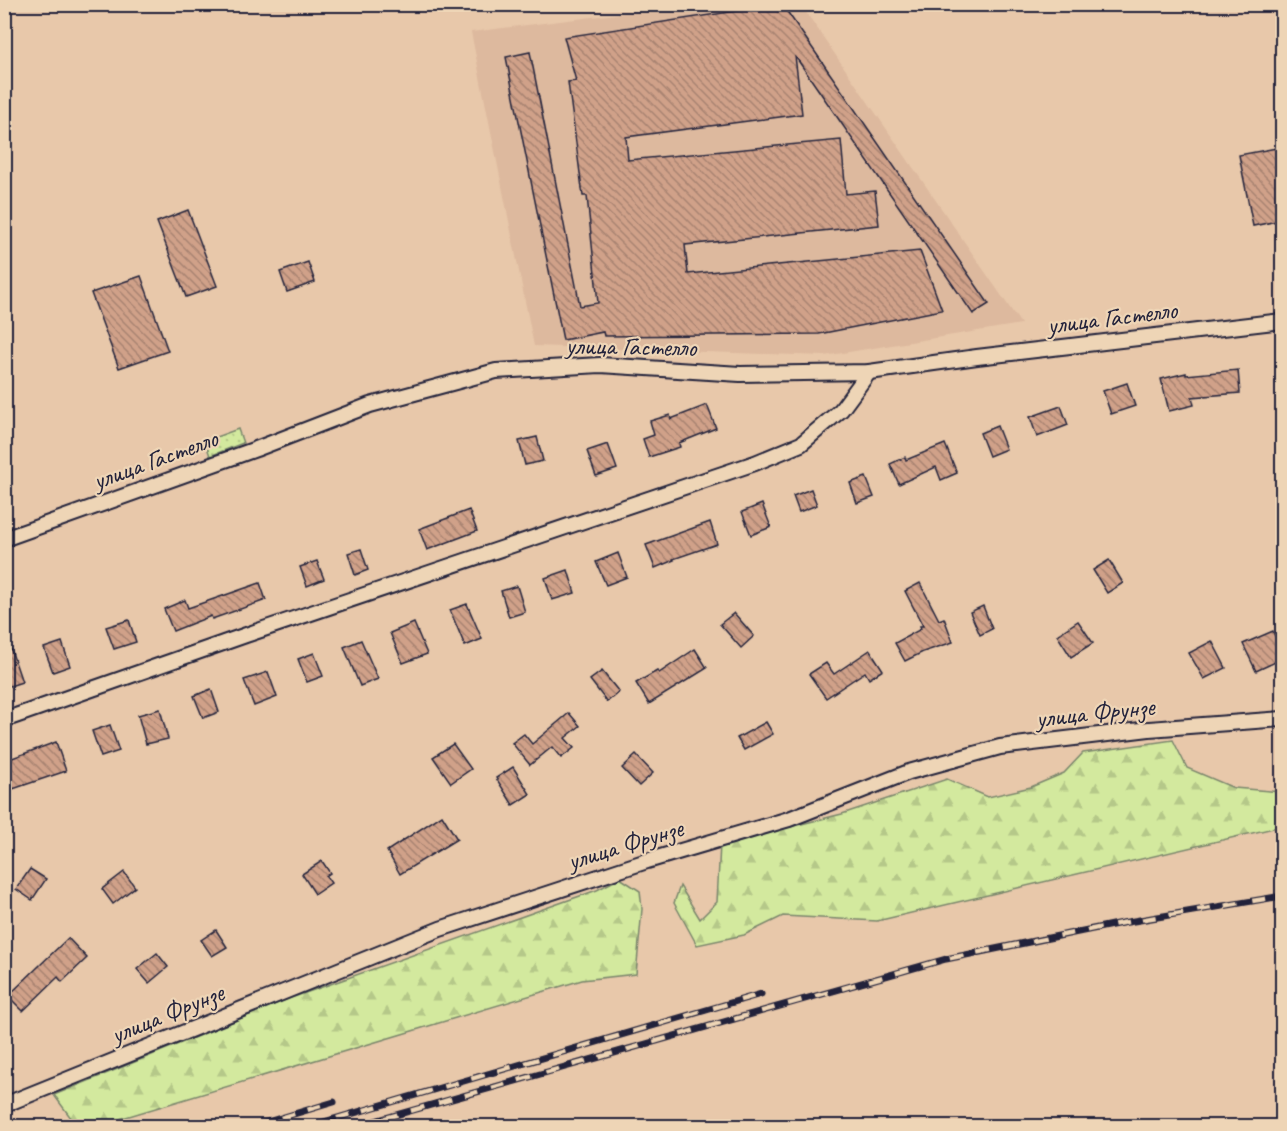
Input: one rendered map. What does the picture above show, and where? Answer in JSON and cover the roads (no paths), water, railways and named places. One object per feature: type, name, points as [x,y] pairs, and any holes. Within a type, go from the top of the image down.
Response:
[{"type":"street","name":"улица Гастелло","points":[[4,539],[256,449],[370,405],[496,371],[600,365],[740,374],[869,372],[1282,321]]},
{"type":"street","points":[[4,720],[246,635],[755,463],[801,444],[841,410],[869,372]]},
{"type":"street","name":"улица Фрунзе","points":[[4,1105],[440,929],[647,861],[789,819],[909,772],[1000,747],[1149,729],[1282,719]]},
{"type":"railway","points":[[357,1126],[946,959],[1122,923],[1282,896]]},
{"type":"railway","points":[[310,1126],[761,994]]},
{"type":"railway","points":[[254,1126],[334,1102]]}]
